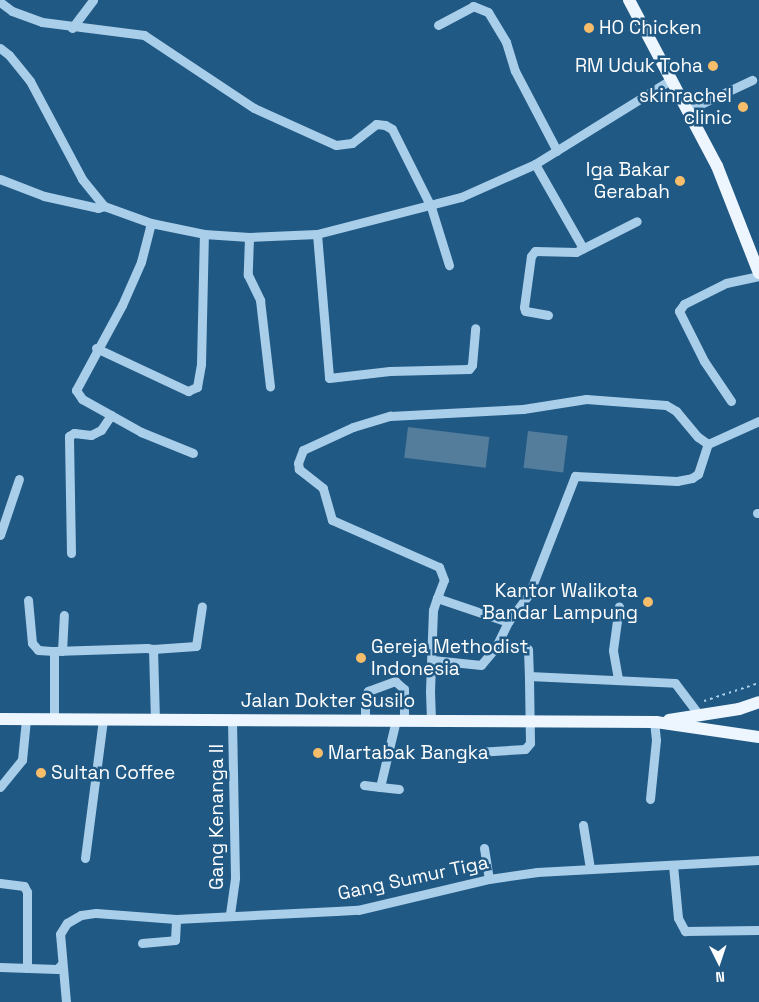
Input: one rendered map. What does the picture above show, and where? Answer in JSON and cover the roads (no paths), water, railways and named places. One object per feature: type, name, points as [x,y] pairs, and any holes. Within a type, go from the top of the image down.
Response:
[{"type":"main road","points":[[629,0],[717,166],[759,274]]},
{"type":"main road","name":"Jalan Dokter Susilo","points":[[655,722],[695,710],[759,702]]},
{"type":"main road","name":"Jalan Dokter Susilo","points":[[0,720],[529,720],[655,722],[759,738]]},
{"type":"street","points":[[72,28],[93,0]]},
{"type":"street","points":[[0,2],[12,11],[42,22],[72,28],[144,36],[254,108],[336,145],[352,143],[376,124],[385,125],[392,129],[431,207],[450,265]]},
{"type":"street","points":[[438,24],[473,6],[488,12],[506,42],[514,70],[557,151]]},
{"type":"street","points":[[0,48],[10,55],[30,81],[82,180],[104,206],[151,223],[204,234],[249,237],[317,234],[431,207],[509,178],[557,151],[672,79]]},
{"type":"street","points":[[688,110],[752,80]]},
{"type":"street","points":[[535,164],[583,248]]},
{"type":"street","points":[[0,179],[44,196],[98,208],[104,206]]},
{"type":"street","points":[[548,315],[525,311],[531,256],[540,249],[567,254],[638,221]]},
{"type":"street","points":[[151,223],[141,262],[122,306],[96,348],[76,390],[82,399],[141,432],[193,453]]},
{"type":"street","points":[[96,348],[188,391],[197,387],[201,364],[204,234]]},
{"type":"street","points":[[317,234],[328,378],[390,371],[469,369],[472,365],[475,328]]},
{"type":"street","points":[[249,237],[248,275],[260,300],[270,386]]},
{"type":"street","points":[[731,401],[704,360],[679,311],[684,304],[726,284],[759,274]]},
{"type":"street","points":[[431,720],[436,598],[444,580],[439,567],[332,520],[323,488],[299,469],[298,463],[303,450],[353,427],[390,416],[523,409],[586,398],[666,405],[676,410],[698,438],[708,444]]},
{"type":"street","points":[[71,553],[69,436],[74,432],[91,435],[101,430],[110,415]]},
{"type":"street","points":[[432,660],[481,666],[496,647],[508,622],[529,594],[575,476],[677,481],[692,478],[698,474],[708,444],[759,420]]},
{"type":"street","points":[[0,535],[19,479]]},
{"type":"street","points":[[436,598],[508,622]]},
{"type":"street","points":[[28,600],[32,643],[38,650],[58,651],[196,646],[202,606]]},
{"type":"street","points":[[618,606],[613,650],[618,679]]},
{"type":"street","points":[[54,719],[58,651],[64,615]]},
{"type":"street","points":[[153,649],[155,720]]},
{"type":"street","points":[[445,754],[526,749],[530,743],[528,649]]},
{"type":"street","points":[[529,676],[675,683],[695,710]]},
{"type":"street","points":[[365,720],[365,696],[368,691],[395,682],[404,688],[400,720],[380,787]]},
{"type":"street","points":[[0,787],[22,760],[26,719]]},
{"type":"street","points":[[85,858],[102,720]]},
{"type":"street","name":"Gang Kenanga II","points":[[230,914],[236,877],[232,720]]},
{"type":"street","points":[[650,799],[656,740],[655,722]]},
{"type":"street","points":[[364,784],[399,789]]},
{"type":"street","points":[[583,825],[590,868]]},
{"type":"street","points":[[484,848],[489,879]]},
{"type":"street","name":"Gang Sumur Tiga","points":[[62,964],[60,934],[67,923],[81,915],[96,913],[176,919],[230,914],[358,910],[489,879],[590,868],[759,860]]},
{"type":"street","points":[[673,865],[678,918],[685,931],[759,930]]},
{"type":"street","points":[[0,883],[24,886],[27,892],[27,968]]},
{"type":"street","points":[[142,943],[175,940],[176,919]]},
{"type":"street","points":[[0,967],[57,969],[62,964]]},
{"type":"street","points":[[62,964],[66,1002]]},
{"type":"water","points":[[408,427],[489,437],[486,468],[404,458]]},
{"type":"water","points":[[528,431],[568,436],[563,473],[523,468]]},
{"type":"place","name":"HO Chicken","points":[[589,28]]},
{"type":"place","name":"RM Uduk Toha","points":[[713,66]]},
{"type":"place","name":"skinrachel clinic","points":[[743,107]]},
{"type":"place","name":"Iga Bakar Gerabah","points":[[680,181]]},
{"type":"place","name":"Kantor Walikota Bandar Lampung","points":[[648,602]]},
{"type":"place","name":"Gereja Methodist Indonesia","points":[[361,658]]},
{"type":"place","name":"Martabak Bangka","points":[[318,753]]},
{"type":"place","name":"Sultan Coffee","points":[[41,773]]}]
